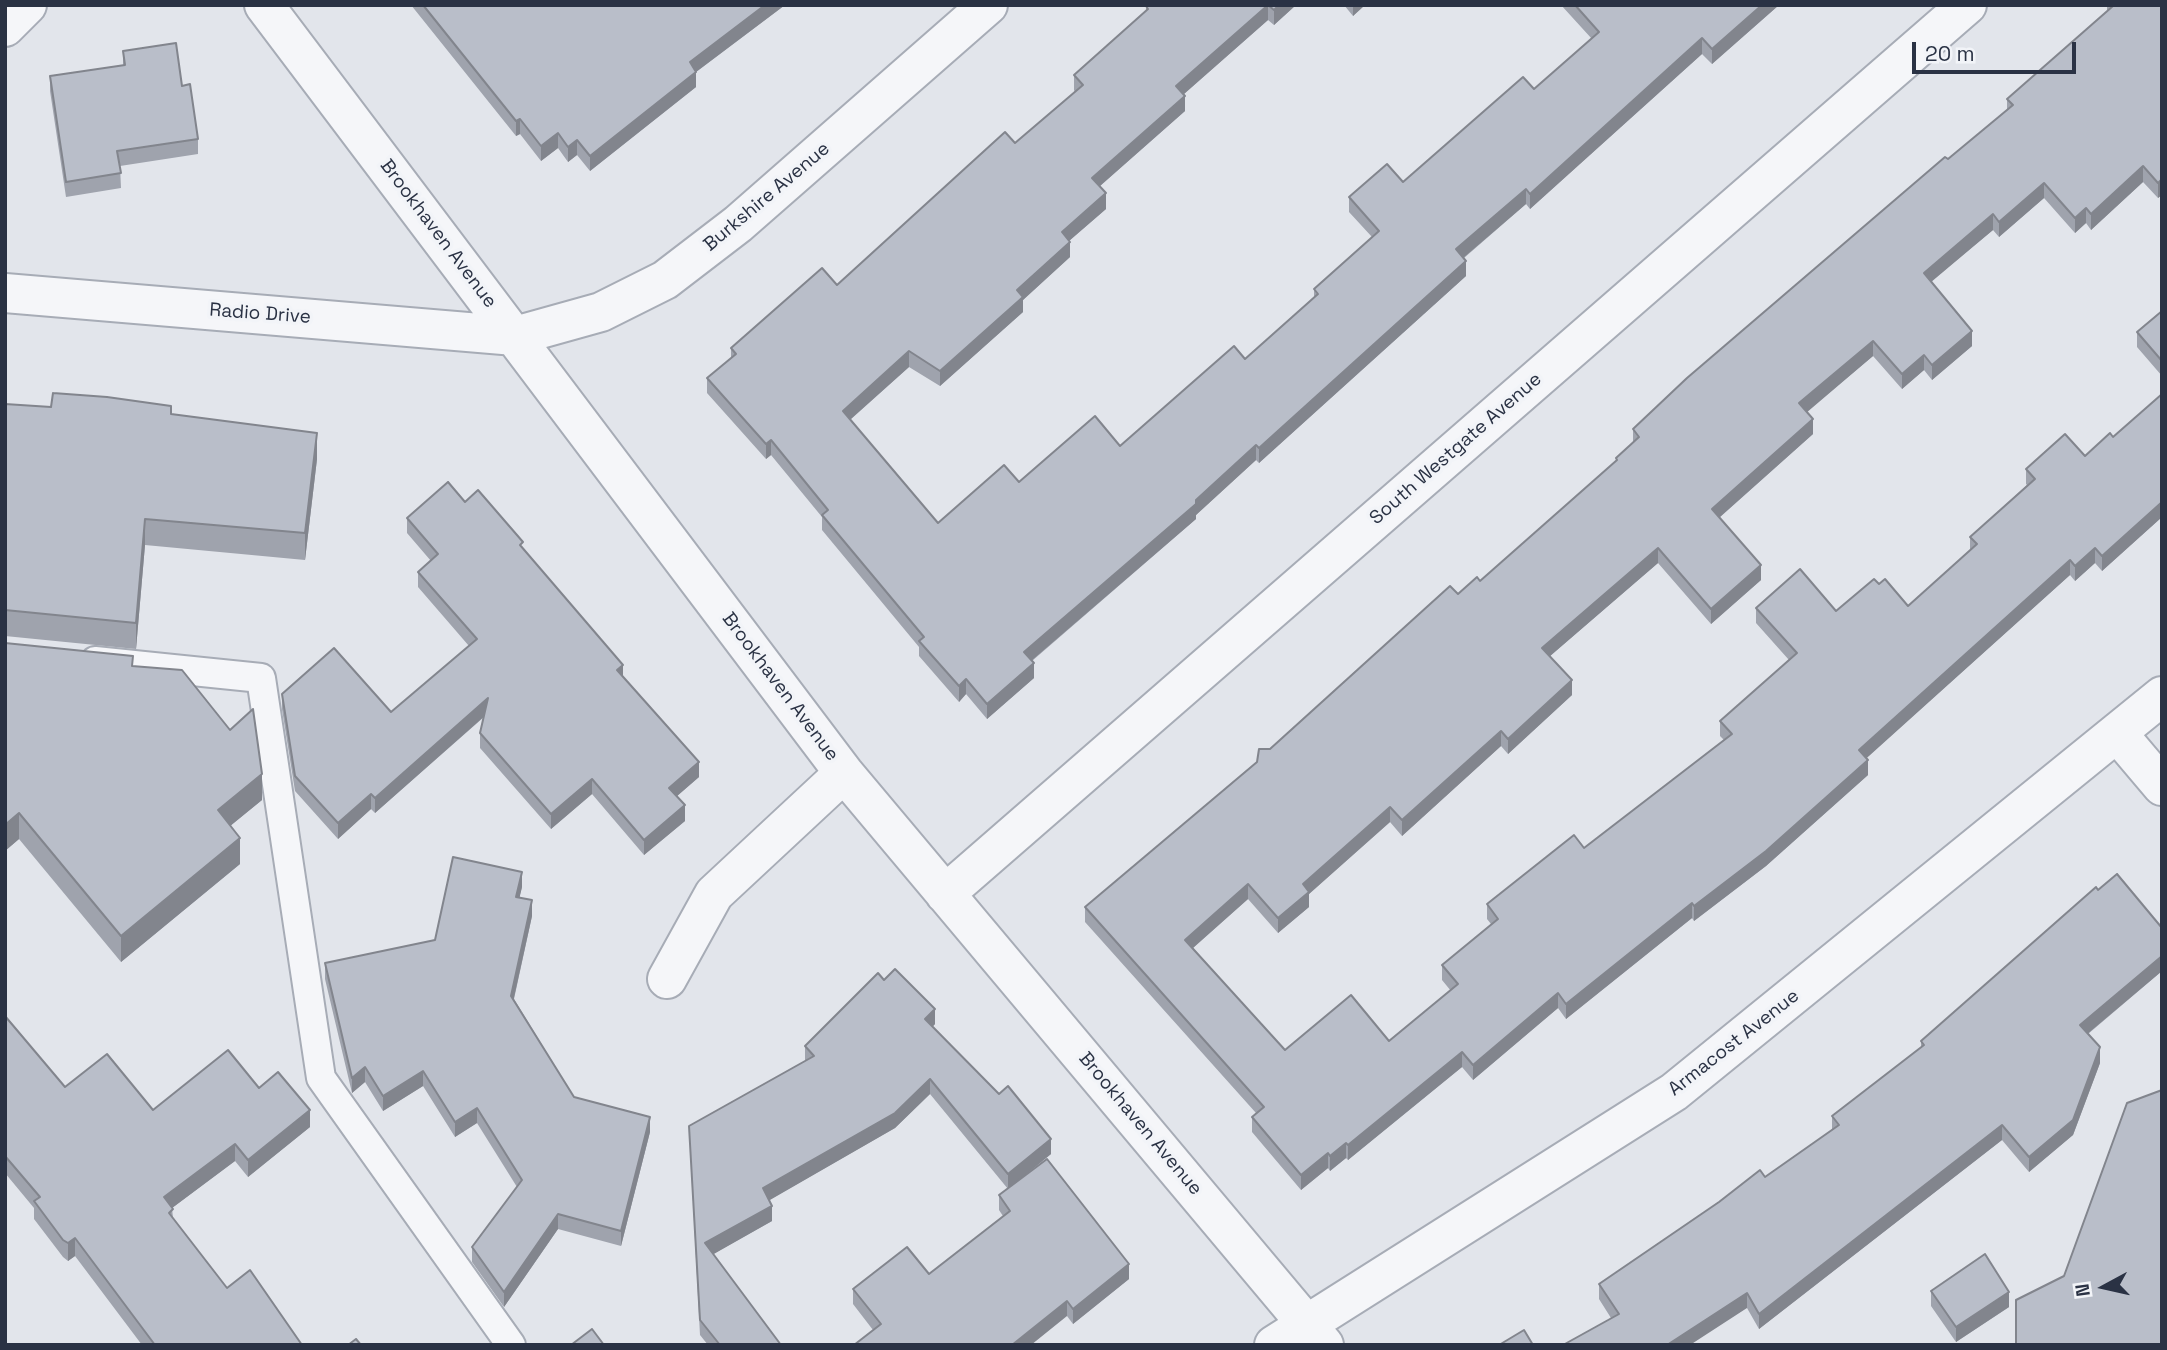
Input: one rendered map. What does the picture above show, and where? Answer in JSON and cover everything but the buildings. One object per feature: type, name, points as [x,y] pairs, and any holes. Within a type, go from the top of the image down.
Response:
[{"type":"street","points":[[5,27],[27,5]]},
{"type":"street","name":"Brookhaven Avenue","points":[[264,5],[845,773],[1316,1334]]},
{"type":"street","name":"Burkshire Avenue","points":[[515,336],[601,312],[665,281],[738,224],[988,5]]},
{"type":"street","name":"South Westgate Avenue","points":[[945,894],[1967,5]]},
{"type":"street","name":"Radio Drive","points":[[5,293],[515,336]]},
{"type":"street","name":"Armacost Avenue","points":[[1274,1345],[1316,1334],[1674,1093],[2162,696]]},
{"type":"street","points":[[2118,734],[2162,786]]},
{"type":"street","points":[[667,979],[714,894],[845,773]]},
{"type":"lane","points":[[73,659],[261,678],[321,1078],[511,1345]]}]
